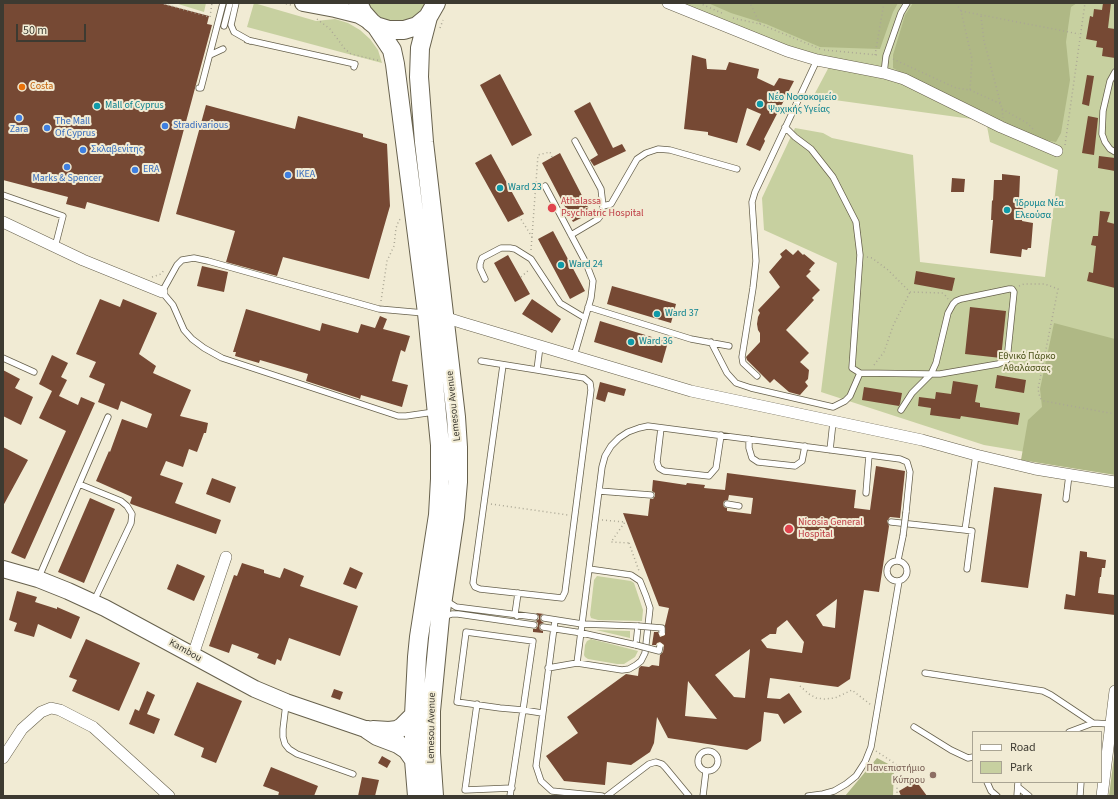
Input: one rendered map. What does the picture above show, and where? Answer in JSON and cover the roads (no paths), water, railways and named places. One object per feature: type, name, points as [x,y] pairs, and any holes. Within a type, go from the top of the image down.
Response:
[{"type":"main road","name":"Lemesou Avenue","points":[[358,3],[363,13],[374,24],[392,50],[436,315],[452,382],[457,425],[458,482],[455,517],[442,597],[431,711],[430,753],[434,796]]},
{"type":"main road","name":"Lemesou Avenue","points":[[417,796],[414,760],[414,715],[419,637],[438,515],[440,480],[436,315],[419,77],[420,48],[432,10]]},
{"type":"main road","points":[[374,24],[390,30],[404,30],[417,26],[432,10]]},
{"type":"main road","points":[[368,730],[397,730],[414,715]]},
{"type":"main road","points":[[368,730],[401,746],[414,760]]},
{"type":"street","points":[[303,3],[359,15],[374,24]]},
{"type":"street","points":[[668,3],[787,51],[817,60],[904,78],[1000,127],[1057,151]]},
{"type":"street","points":[[3,222],[83,260],[162,292]]},
{"type":"street","points":[[436,315],[691,390],[833,422],[922,440],[976,455],[1069,475],[1115,482]]},
{"type":"street","points":[[193,655],[226,557]]},
{"type":"street","name":"Kambou","points":[[3,569],[38,579],[68,591],[135,623],[249,686],[286,702],[368,730]]},
{"type":"street","points":[[1102,796],[1115,691]]},
{"type":"street","points":[[3,758],[6,746],[41,712],[51,708],[60,710],[93,727],[169,796]]},
{"type":"lane","points":[[199,88],[201,88],[211,53],[223,3]]},
{"type":"lane","points":[[224,26],[230,3]]},
{"type":"lane","points":[[236,3],[232,25],[234,32],[247,40],[283,52]]},
{"type":"lane","points":[[884,73],[886,56],[901,13],[907,3]]},
{"type":"lane","points":[[247,40],[355,64],[354,67]]},
{"type":"lane","points":[[211,53],[223,49]]},
{"type":"lane","points":[[757,376],[744,363],[742,356],[756,261],[752,202],[755,192],[817,60]]},
{"type":"lane","points":[[1115,72],[1110,82],[1103,111],[1102,134],[1110,149],[1115,152]]},
{"type":"lane","points":[[785,127],[811,149],[833,177],[856,222],[860,255],[852,368],[860,373],[870,372],[931,374],[940,374],[998,364],[1006,360],[1014,292],[1012,289],[1009,289],[961,299],[953,304],[948,313],[936,363],[931,374],[912,392],[901,410]]},
{"type":"lane","points":[[571,235],[598,218],[601,215],[603,206],[601,189],[575,142]]},
{"type":"lane","points":[[603,206],[611,204],[637,159],[646,153],[658,149],[670,150],[737,169]]},
{"type":"lane","points":[[545,186],[591,274],[593,288],[574,356]]},
{"type":"lane","points":[[3,195],[63,216],[55,247]]},
{"type":"lane","points":[[486,279],[480,268],[480,261],[501,248],[514,249],[530,258],[560,303],[585,318]]},
{"type":"lane","points":[[436,315],[379,309],[194,258],[182,260],[177,264],[162,292],[173,305],[184,330],[192,339],[222,358],[398,416],[438,412]]},
{"type":"lane","points":[[588,307],[691,339],[729,346]]},
{"type":"lane","points":[[710,342],[727,373],[736,383],[751,388],[833,407],[845,401],[850,396],[860,373]]},
{"type":"lane","points":[[536,370],[540,346]]},
{"type":"lane","points":[[3,358],[34,372]]},
{"type":"lane","points":[[481,361],[503,364],[584,378],[589,381],[591,390],[565,595],[562,598],[477,588],[474,585],[473,580],[503,364]]},
{"type":"lane","points":[[38,579],[108,416]]},
{"type":"lane","points":[[830,450],[833,422]]},
{"type":"lane","points":[[577,663],[602,467],[605,456],[611,446],[624,435],[639,428],[648,426],[721,435],[900,459],[906,462],[910,472],[903,536],[898,560]]},
{"type":"lane","points":[[661,428],[657,462],[659,468],[664,471],[705,476],[712,474],[717,464],[721,435]]},
{"type":"lane","points":[[749,439],[749,448],[752,458],[758,462],[795,466],[802,461],[805,446]]},
{"type":"lane","points":[[866,493],[869,455]]},
{"type":"lane","points":[[965,530],[976,455]]},
{"type":"lane","points":[[1066,499],[1069,475]]},
{"type":"lane","points":[[79,484],[121,501],[127,506],[132,514],[131,523],[93,603]]},
{"type":"lane","points":[[599,491],[651,495]]},
{"type":"lane","points":[[727,504],[739,506]]},
{"type":"lane","points":[[891,522],[972,531],[967,569]]},
{"type":"lane","points":[[898,560],[904,563],[908,569],[904,578],[899,581],[895,581],[889,577],[887,567],[892,562],[898,560]]},
{"type":"lane","points":[[548,668],[577,663],[622,670],[629,669],[640,661],[645,653],[650,608],[640,581],[631,575],[589,569]]},
{"type":"lane","points":[[808,796],[823,795],[834,791],[856,776],[865,762],[871,747],[899,581]]},
{"type":"lane","points":[[515,614],[518,594]]},
{"type":"lane","points":[[442,597],[448,603],[456,607],[535,617]]},
{"type":"lane","points":[[440,618],[456,614],[534,625]]},
{"type":"lane","points":[[515,614],[527,624]]},
{"type":"lane","points":[[544,618],[582,624],[662,628],[662,632]]},
{"type":"lane","points":[[555,620],[536,766],[541,781],[552,791],[602,796]]},
{"type":"lane","points":[[636,645],[638,626]]},
{"type":"lane","points":[[543,627],[582,633],[659,651],[660,646]]},
{"type":"lane","points":[[510,796],[512,788],[523,710],[533,641],[466,632],[457,702],[477,704],[523,710],[542,713]]},
{"type":"lane","points":[[925,673],[1042,691],[1051,695],[1093,723]]},
{"type":"lane","points":[[286,702],[283,729],[285,744],[289,749],[297,754],[353,774]]},
{"type":"lane","points":[[477,704],[465,790],[512,788]]},
{"type":"lane","points":[[1072,731],[1093,723],[1110,724]]},
{"type":"lane","points":[[914,727],[951,750],[968,758],[972,757]]},
{"type":"lane","points":[[607,796],[649,764],[656,762],[665,767],[689,796]]},
{"type":"lane","points":[[703,796],[706,771]]},
{"type":"lane","points":[[987,783],[991,791],[997,796]]},
{"type":"lane","points":[[1080,796],[1082,783]]},
{"type":"lane","points":[[1017,796],[1018,785]]},
{"type":"lane","points":[[1018,785],[1029,796]]},
{"type":"place","name":"Costa","points":[[22,87]]},
{"type":"place","name":"Νέο Νοσοκομείο Ψυχικής Υγείας","points":[[760,104]]},
{"type":"place","name":"Mall of Cyprus","points":[[97,106]]},
{"type":"place","name":"Zara","points":[[19,118]]},
{"type":"place","name":"Stradivarious","points":[[165,126]]},
{"type":"place","name":"The Mall Of Cyprus","points":[[47,128]]},
{"type":"place","name":"Σκλαβενίτης","points":[[83,150]]},
{"type":"place","name":"Marks & Spencer","points":[[67,167]]},
{"type":"place","name":"ERA","points":[[135,170]]},
{"type":"place","name":"IKEA","points":[[288,175]]},
{"type":"place","name":"Ward 23","points":[[500,188]]},
{"type":"place","name":"Athalassa Psychiatric Hospital","points":[[552,208]]},
{"type":"place","name":"Ίδρυμα Νέα Ελεούσα","points":[[1007,210]]},
{"type":"place","name":"Ward 24","points":[[561,265]]},
{"type":"place","name":"Ward 37","points":[[657,314]]},
{"type":"place","name":"Ward 36","points":[[631,342]]},
{"type":"place","name":"Nicosia General Hospital","points":[[789,529]]},
{"type":"place","name":"Πανεπιστήμιο Κύπρου","points":[[933,775]]},
{"type":"park label","name":"Εθνικό Πάρκο Αθαλάσσας","points":[[1027,362]]}]
